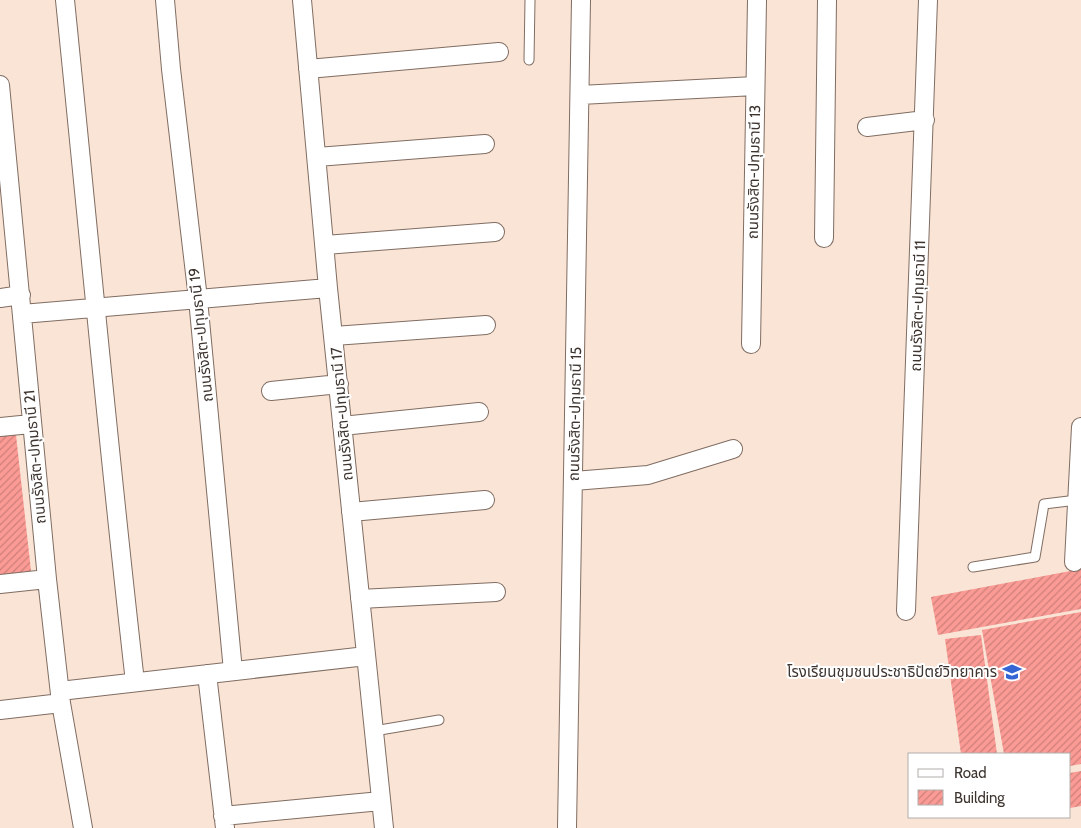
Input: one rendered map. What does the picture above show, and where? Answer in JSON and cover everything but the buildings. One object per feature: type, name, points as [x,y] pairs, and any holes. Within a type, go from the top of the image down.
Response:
[{"type":"street","points":[[65,0],[97,308],[110,456],[135,682]]},
{"type":"street","name":"ถนนรังสิต-ปทุมธานี 19","points":[[165,0],[171,69],[198,299],[233,671]]},
{"type":"street","name":"ถนนรังสิต-ปทุมธานี 17","points":[[302,0],[328,288],[384,828]]},
{"type":"street","name":"ถนนรังสิต-ปทุมธานี 15","points":[[567,828],[581,0]]},
{"type":"street","name":"ถนนรังสิต-ปทุมธานี 13","points":[[751,344],[757,0]]},
{"type":"street","points":[[824,238],[827,0]]},
{"type":"street","name":"ถนนรังสิต-ปทุมธานี 11","points":[[906,611],[928,0]]},
{"type":"street","points":[[308,69],[499,52]]},
{"type":"street","name":"ถนนรังสิต-ปทุมธานี 21","points":[[0,85],[47,580],[61,697],[83,828]]},
{"type":"street","points":[[580,95],[755,86]]},
{"type":"street","points":[[867,127],[925,120]]},
{"type":"street","points":[[317,157],[485,144]]},
{"type":"street","points":[[325,245],[495,232]]},
{"type":"street","points":[[22,314],[328,288]]},
{"type":"street","points":[[0,298],[21,295]]},
{"type":"street","points":[[334,336],[486,325]]},
{"type":"street","points":[[271,391],[339,384]]},
{"type":"street","points":[[342,426],[479,412]]},
{"type":"street","points":[[0,427],[32,424]]},
{"type":"street","points":[[1074,562],[1079,500],[1081,427]]},
{"type":"street","points":[[574,481],[648,475],[733,449]]},
{"type":"street","points":[[351,512],[484,500]]},
{"type":"street","points":[[0,584],[47,580]]},
{"type":"street","points":[[360,600],[496,592]]},
{"type":"street","points":[[0,710],[135,682],[366,656]]},
{"type":"street","points":[[207,674],[224,822],[381,802]]},
{"type":"lane","points":[[529,60],[530,0]]},
{"type":"lane","points":[[973,567],[1036,557],[1044,504],[1079,500]]},
{"type":"lane","points":[[374,731],[439,720]]},
{"type":"place","name":"โรงเรียนชุมชนประชาธิปัตย์วิทยาคาร","points":[[1012,672]]}]
